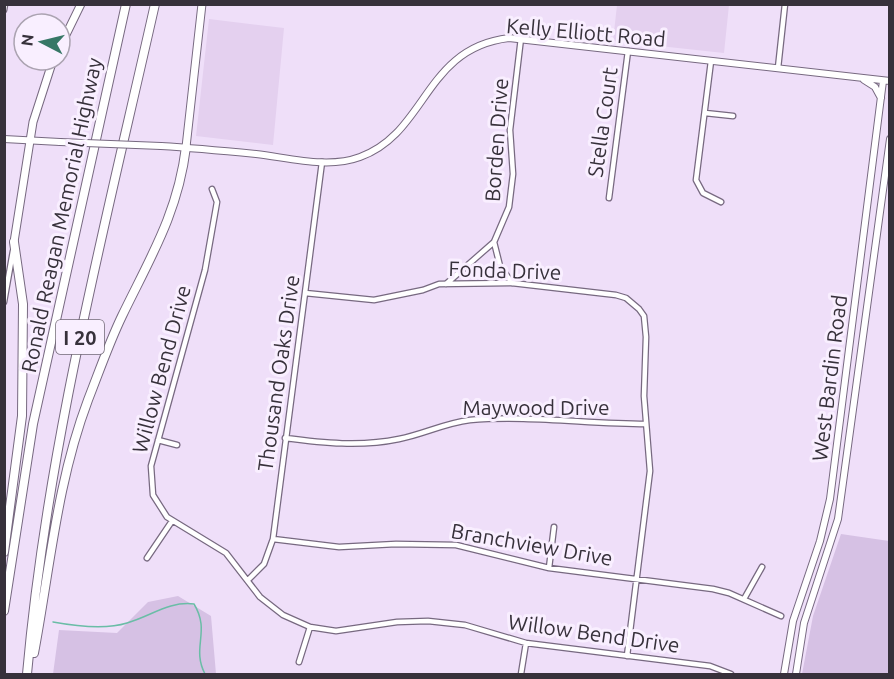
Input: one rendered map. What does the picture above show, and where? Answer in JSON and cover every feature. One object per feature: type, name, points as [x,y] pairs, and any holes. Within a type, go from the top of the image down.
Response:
[{"type":"highway","name":"Ronald Reagan Memorial Highway","points":[[4,611],[33,424],[126,4]]},
{"type":"highway","name":"Ronald Reagan Memorial Highway","points":[[29,675],[37,587],[60,436],[155,4]]},
{"type":"highway","points":[[29,675],[57,507],[68,460],[87,402],[119,325],[171,216],[186,147]]},
{"type":"highway","points":[[4,552],[22,416],[23,304],[14,242]]},
{"type":"main road","points":[[72,22],[81,4]]},
{"type":"main road","points":[[186,147],[202,4]]},
{"type":"main road","points":[[14,242],[39,99],[49,72]]},
{"type":"street","points":[[4,10],[5,4]]},
{"type":"street","points":[[778,68],[785,4]]},
{"type":"street","name":"Kelly Elliott Road","points":[[4,139],[186,147],[322,162],[350,160],[378,148],[404,123],[445,69],[464,52],[491,40],[521,38],[886,81]]},
{"type":"street","name":"Borden Drive","points":[[446,285],[494,242],[504,221],[512,191],[510,130],[521,38]]},
{"type":"street","name":"Stella Court","points":[[609,198],[628,51]]},
{"type":"street","points":[[711,61],[696,185],[703,193],[721,202]]},
{"type":"street","points":[[861,78],[875,87],[881,98]]},
{"type":"street","name":"West Bardin Road","points":[[784,675],[793,621],[820,540],[830,499],[881,98],[886,81]]},
{"type":"street","points":[[705,113],[733,116]]},
{"type":"street","name":"West Bardin Road","points":[[796,675],[804,623],[831,544],[843,489],[890,138]]},
{"type":"street","name":"Thousand Oaks Drive","points":[[248,580],[264,564],[273,539],[322,162]]},
{"type":"street","name":"Willow Bend Drive","points":[[212,189],[217,202],[205,270],[151,466],[153,495],[172,521],[212,542],[226,553],[271,606],[310,627],[336,632],[397,621],[428,621],[465,625],[526,643],[710,666],[731,675]]},
{"type":"street","points":[[4,302],[14,242]]},
{"type":"street","points":[[494,242],[500,266],[512,283]]},
{"type":"street","name":"Fonda Drive","points":[[305,293],[374,300],[446,285],[512,283],[626,297],[644,316],[646,337],[645,424]]},
{"type":"street","name":"Maywood Drive","points":[[285,438],[343,444],[373,443],[409,436],[455,422],[493,419],[645,424]]},
{"type":"street","points":[[627,656],[650,471],[645,424]]},
{"type":"street","points":[[158,440],[177,446]]},
{"type":"street","points":[[147,558],[172,521]]},
{"type":"street","points":[[549,568],[554,528]]},
{"type":"street","points":[[468,547],[469,538]]},
{"type":"street","name":"Branchview Drive","points":[[273,539],[339,547],[396,544],[468,547],[549,568],[713,589],[744,599],[781,616]]},
{"type":"street","points":[[820,540],[831,544]]},
{"type":"street","points":[[744,599],[762,567]]},
{"type":"street","points":[[299,662],[310,627]]},
{"type":"street","points":[[521,675],[526,643]]},
{"type":"shaded area","points":[[617,5],[729,5],[724,53],[613,41]]},
{"type":"shaded area","points":[[209,19],[284,28],[273,145],[196,136]]},
{"type":"shaded area","points":[[841,534],[889,541],[889,674],[802,674],[813,616]]},
{"type":"shaded area","points":[[178,596],[211,616],[216,674],[53,674],[59,630],[117,633],[148,602]]},
{"type":"waterway","points":[[53,622],[100,627],[118,625],[168,607],[194,604],[201,623],[200,656],[205,674]]}]
